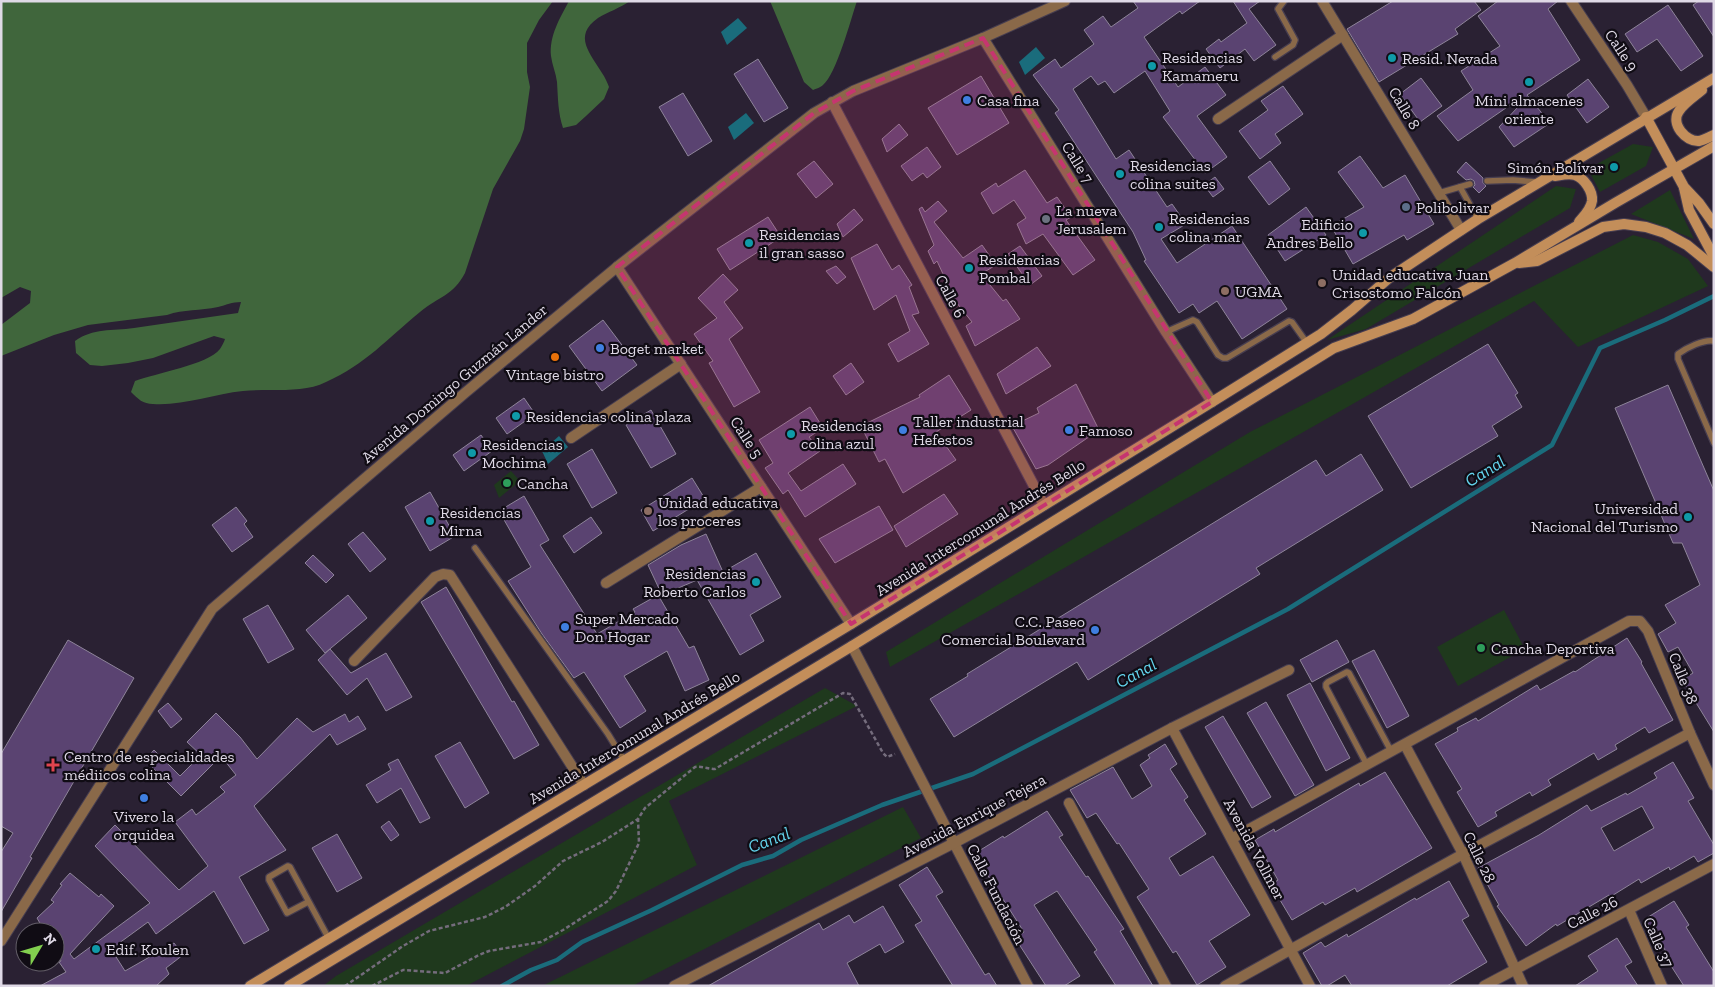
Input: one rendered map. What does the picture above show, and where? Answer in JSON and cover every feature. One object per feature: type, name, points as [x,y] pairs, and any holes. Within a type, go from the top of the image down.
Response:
[{"type":"main road","name":"Avenida Intercomunal Andrés Bello","points":[[250,986],[851,624],[1212,402],[1307,342],[1352,310],[1389,278],[1478,219],[1646,117],[1714,79]]},
{"type":"main road","points":[[1714,79],[1679,111],[1676,117],[1682,133],[1687,138],[1701,141],[1714,134]]},
{"type":"main road","points":[[1646,117],[1684,187],[1699,203],[1714,224]]},
{"type":"main road","name":"Avenida Intercomunal Andrés Bello","points":[[289,986],[852,646],[1334,348],[1413,319],[1515,263],[1714,146]]},
{"type":"main road","points":[[1542,181],[1567,174],[1576,175],[1587,185],[1591,192],[1592,201],[1584,217],[1574,228]]},
{"type":"main road","points":[[1684,187],[1689,210],[1714,257]]},
{"type":"main road","points":[[1515,263],[1537,261],[1603,227],[1624,224],[1646,227],[1665,233],[1687,245],[1714,267]]},
{"type":"street","name":"Avenida Domingo Guzmán Lander","points":[[1,941],[212,608],[616,267],[807,118],[832,102],[853,92],[983,38],[1065,1]]},
{"type":"street","name":"Calle 8","points":[[1322,1],[1461,230]]},
{"type":"street","name":"Calle 9","points":[[1571,1],[1646,117]]},
{"type":"street","points":[[1218,119],[1343,35]]},
{"type":"street","name":"Calle 7","points":[[983,38],[1166,332],[1212,402]]},
{"type":"street","name":"Calle 6","points":[[832,102],[1044,505]]},
{"type":"street","name":"Calle 5","points":[[616,267],[851,624]]},
{"type":"street","points":[[571,438],[681,364]]},
{"type":"street","points":[[606,583],[761,488]]},
{"type":"street","points":[[354,661],[435,577],[443,574],[450,575],[584,785]]},
{"type":"street","name":"Calle 38","points":[[1405,744],[1629,620],[1640,621],[1648,630],[1690,733],[1714,785]]},
{"type":"street","points":[[852,646],[906,750]]},
{"type":"street","name":"Avenida Enrique Tejera","points":[[674,986],[954,843],[1172,728],[1289,670]]},
{"type":"street","name":"Avenida Vollmer","points":[[1172,728],[1310,986]]},
{"type":"street","points":[[1225,986],[1463,854],[1690,733]]},
{"type":"street","points":[[1232,838],[1405,744]]},
{"type":"street","name":"Calle 28","points":[[1405,744],[1463,854],[1523,986]]},
{"type":"street","name":"Calle Fundación","points":[[906,750],[1028,986]]},
{"type":"street","points":[[1069,803],[1166,986]]},
{"type":"street","name":"Calle 26","points":[[1484,986],[1714,864]]},
{"type":"street","name":"Calle 37","points":[[1629,910],[1662,986]]},
{"type":"lane","points":[[1275,57],[1293,45],[1295,40],[1278,9],[1284,1]]},
{"type":"lane","points":[[1486,181],[1542,181]]},
{"type":"lane","points":[[1438,192],[1470,184]]},
{"type":"lane","points":[[1460,187],[1478,219]]},
{"type":"lane","points":[[1166,332],[1193,320],[1197,322],[1218,355],[1223,358],[1227,358],[1289,320],[1307,342]]},
{"type":"lane","points":[[1714,342],[1709,340],[1678,354],[1678,359],[1714,443]]},
{"type":"lane","points":[[475,548],[608,734],[624,760]]},
{"type":"lane","points":[[1367,765],[1326,687],[1328,682],[1349,672],[1391,751]]},
{"type":"lane","points":[[308,902],[287,913],[269,877],[288,866],[290,867],[329,938]]},
{"type":"path","points":[[345,986],[403,946],[429,931],[485,917],[505,907],[535,886],[563,861],[602,842],[638,819],[645,808],[695,767],[702,766],[708,769],[715,769],[844,693],[850,694],[887,757],[906,750]]},
{"type":"path","points":[[372,986],[402,970],[445,973],[484,953],[540,942],[563,930],[608,901],[616,891],[639,843],[638,819]]},
{"type":"highlighted area","points":[[983,38],[1212,402],[851,624],[617,267],[814,113],[853,91]]},
{"type":"green space","points":[[1,1],[553,1],[539,20],[527,43],[527,72],[530,87],[524,129],[520,141],[493,189],[465,273],[456,287],[420,312],[365,359],[340,375],[317,386],[286,390],[243,391],[187,402],[149,404],[138,399],[131,392],[135,381],[204,360],[220,349],[225,339],[214,336],[153,358],[102,366],[90,365],[76,353],[75,341],[96,332],[238,313],[241,302],[167,315],[88,325],[54,335],[1,356],[1,325],[30,303],[31,291],[20,287],[1,298]]},
{"type":"green space","points":[[569,1],[630,1],[598,18],[590,25],[586,32],[586,45],[609,87],[604,99],[576,125],[563,128],[551,49],[556,27]]},
{"type":"green space","points":[[770,1],[857,1],[838,59],[823,85],[813,90],[804,82]]},
{"type":"green space","points":[[1633,144],[1653,147],[1646,166],[1600,192],[1588,169]]},
{"type":"green space","points":[[1556,186],[1576,189],[1570,208],[1366,329],[1327,340]]},
{"type":"green space","points":[[1670,190],[1694,239],[1631,214]]},
{"type":"green space","points":[[1633,235],[1658,242],[1688,259],[1708,286],[1578,347],[1534,301],[890,667],[886,652],[1250,432]]},
{"type":"green space","name":"Cancha","points":[[511,471],[520,481],[499,498],[494,485]]},
{"type":"green space","name":"Cancha Deportiva","points":[[1504,610],[1525,649],[1458,686],[1437,647]]},
{"type":"green space","points":[[825,688],[857,706],[669,801],[697,865],[466,986],[323,986],[336,976]]},
{"type":"green space","points":[[903,807],[921,838],[632,986],[542,986]]},
{"type":"water","points":[[738,18],[747,28],[727,45],[721,32]]},
{"type":"water","points":[[1036,47],[1045,58],[1025,75],[1019,62]]},
{"type":"water","points":[[746,113],[754,123],[734,140],[728,127]]},
{"type":"water","points":[[559,436],[568,447],[548,464],[542,451]]},
{"type":"building","points":[[1133,1],[1200,1],[1182,14],[1180,11],[1144,37],[1178,87],[1205,67],[1226,95],[1197,116],[1227,157],[1205,173],[1163,117],[1170,111],[1145,71],[1114,93],[1105,81],[1098,85],[1091,76],[1073,89],[1116,159],[1129,150],[1167,207],[1172,204],[1186,224],[1161,239],[1177,263],[1232,226],[1287,309],[1242,339],[1217,301],[1199,313],[1193,304],[1179,313],[1144,261],[1146,260],[1133,232],[1055,113],[1059,110],[1033,75],[1055,59],[1061,68],[1094,44],[1084,30],[1103,16],[1111,27],[1138,8]]},
{"type":"building","points":[[1233,1],[1260,1],[1249,9],[1276,45],[1254,61],[1245,49],[1220,68],[1206,49],[1219,39],[1221,42],[1247,23]]},
{"type":"building","name":"Resid. Nevada","points":[[1393,1],[1474,1],[1481,10],[1455,29],[1458,34],[1379,82],[1347,29]]},
{"type":"building","points":[[1498,1],[1558,1],[1548,9],[1580,60],[1527,95],[1550,123],[1514,147],[1499,127],[1519,106],[1516,101],[1458,141],[1437,116],[1473,90],[1461,71],[1500,46],[1478,16]]},
{"type":"building","points":[[1699,1],[1714,1],[1714,37],[1693,5]]},
{"type":"building","points":[[1668,5],[1703,56],[1681,71],[1657,39],[1637,52],[1625,34]]},
{"type":"building","points":[[758,59],[788,108],[764,122],[734,74]]},
{"type":"building","points":[[981,76],[1009,123],[957,155],[928,108]]},
{"type":"building","points":[[1421,78],[1442,106],[1420,122],[1400,94]]},
{"type":"building","points":[[1588,79],[1609,107],[1587,123],[1567,95]]},
{"type":"building","points":[[1283,86],[1303,114],[1275,134],[1281,143],[1260,159],[1239,131],[1268,110],[1261,101]]},
{"type":"building","points":[[683,93],[712,141],[688,156],[659,107]]},
{"type":"building","points":[[899,124],[908,135],[887,152],[882,139]]},
{"type":"building","points":[[927,147],[941,167],[927,178],[923,173],[912,181],[901,166]]},
{"type":"building","points":[[1360,156],[1383,188],[1405,175],[1434,224],[1407,240],[1404,235],[1353,264],[1331,226],[1364,207],[1338,172]]},
{"type":"building","points":[[814,161],[833,184],[816,198],[797,174]]},
{"type":"building","points":[[1270,161],[1290,189],[1269,205],[1248,177]]},
{"type":"building","points":[[1466,162],[1483,178],[1483,183],[1486,186],[1479,193],[1473,187],[1475,185],[1474,181],[1471,179],[1466,180],[1457,172]]},
{"type":"building","points":[[1025,170],[1047,203],[1057,197],[1071,217],[1066,220],[1095,260],[1073,275],[1043,234],[1026,244],[1017,224],[1026,218],[1014,200],[993,214],[981,193],[996,183],[998,187]]},
{"type":"building","points":[[1215,177],[1224,189],[1213,197],[1204,185]]},
{"type":"building","points":[[938,201],[947,211],[934,222],[963,258],[982,245],[996,265],[981,274],[1003,301],[1006,299],[1020,319],[975,346],[966,326],[972,322],[956,302],[937,261],[934,264],[928,251],[934,245],[919,209],[922,207],[925,212]]},
{"type":"building","points":[[1306,207],[1326,235],[1285,261],[1268,235]]},
{"type":"building","points":[[854,209],[863,220],[843,237],[837,224]]},
{"type":"building","name":"Residencias il gran sasso","points":[[768,217],[781,237],[730,270],[717,249]]},
{"type":"building","points":[[877,244],[892,270],[899,265],[912,285],[909,287],[919,313],[912,315],[929,344],[898,362],[888,344],[910,331],[896,295],[874,310],[851,258]]},
{"type":"building","points":[[1020,246],[1042,276],[1030,285],[1008,254]]},
{"type":"building","points":[[836,266],[846,277],[837,284],[826,271]]},
{"type":"building","points":[[723,274],[738,290],[724,302],[743,328],[729,339],[760,392],[734,407],[709,363],[713,361],[694,334],[717,318],[698,298]]},
{"type":"building","points":[[603,320],[637,365],[602,391],[569,346]]},
{"type":"building","points":[[1488,344],[1518,393],[1515,395],[1522,407],[1492,426],[1498,436],[1411,488],[1368,416]]},
{"type":"building","points":[[1037,347],[1051,366],[1006,394],[997,374]]},
{"type":"building","points":[[851,363],[864,382],[846,395],[833,376]]},
{"type":"building","points":[[949,375],[971,410],[936,432],[956,460],[903,493],[885,459],[879,462],[861,426],[920,397],[919,395]]},
{"type":"building","points":[[1076,384],[1099,430],[1048,465],[1036,469],[1012,426],[1039,413],[1037,408]]},
{"type":"building","name":"Universidad Nacional del Turismo","points":[[1668,385],[1714,491],[1714,732],[1682,680],[1693,673],[1678,647],[1668,652],[1658,634],[1676,623],[1665,605],[1700,585],[1682,543],[1673,543],[1615,408]]},
{"type":"building","name":"Residencias colina plaza","points":[[524,398],[535,414],[507,434],[496,418]]},
{"type":"building","points":[[810,407],[823,428],[809,437],[820,451],[788,473],[801,491],[843,464],[856,484],[805,517],[788,490],[783,494],[765,468],[773,463],[759,440]]},
{"type":"building","points":[[651,410],[676,454],[651,468],[626,425]]},
{"type":"building","name":"Residencias Mochima","points":[[481,435],[492,451],[464,471],[453,455]]},
{"type":"building","points":[[592,449],[617,493],[592,508],[567,464]]},
{"type":"building","points":[[1361,454],[1383,490],[1256,568],[1260,574],[1088,680],[1077,662],[954,737],[930,699],[968,676],[967,674],[1316,460],[1326,476]]},
{"type":"building","points":[[692,478],[705,499],[653,531],[641,510]]},
{"type":"building","name":"Residencias Mirna","points":[[430,492],[455,536],[430,551],[405,507]]},
{"type":"building","points":[[944,494],[958,514],[906,547],[894,526]]},
{"type":"building","points":[[524,496],[549,540],[540,545],[597,634],[635,612],[633,609],[658,595],[689,648],[694,646],[709,680],[685,691],[667,651],[624,676],[646,711],[620,728],[584,672],[574,678],[542,634],[508,581],[531,567],[499,511]]},
{"type":"building","points":[[879,506],[893,530],[835,563],[819,539]]},
{"type":"building","points":[[236,507],[247,521],[244,524],[253,537],[232,552],[212,525]]},
{"type":"building","points":[[591,517],[602,533],[574,553],[563,536]]},
{"type":"building","points":[[363,532],[386,559],[370,572],[348,544]]},
{"type":"building","points":[[706,534],[723,572],[756,553],[781,597],[750,615],[764,641],[740,655],[697,580],[662,595],[648,565],[681,545]]},
{"type":"building","points":[[313,555],[334,575],[326,583],[305,563]]},
{"type":"building","points":[[446,587],[539,745],[514,759],[421,602]]},
{"type":"building","points":[[348,595],[367,618],[325,653],[306,630]]},
{"type":"building","points":[[268,605],[294,649],[268,663],[243,619]]},
{"type":"building","points":[[1627,638],[1673,720],[1649,733],[1645,727],[1615,745],[1617,749],[1598,760],[1594,753],[1548,780],[1551,785],[1532,796],[1530,792],[1495,812],[1497,816],[1478,827],[1457,792],[1462,789],[1435,744],[1458,731],[1457,728],[1476,718],[1478,721],[1537,685],[1540,690],[1575,672]]},
{"type":"building","points":[[68,640],[134,678],[30,857],[32,858],[1,912],[1,852],[13,833],[1,826],[1,754]]},
{"type":"building","points":[[1337,640],[1349,662],[1312,682],[1300,660]]},
{"type":"building","points":[[330,649],[351,673],[386,653],[412,697],[386,711],[367,678],[347,695],[318,660]]},
{"type":"building","points":[[1374,650],[1409,716],[1387,728],[1352,661]]},
{"type":"building","points":[[1310,683],[1350,758],[1326,771],[1287,695]]},
{"type":"building","points":[[1266,702],[1314,785],[1295,796],[1247,713]]},
{"type":"building","points":[[168,703],[182,719],[171,728],[158,711]]},
{"type":"building","points":[[216,713],[240,737],[257,759],[297,718],[313,732],[345,714],[349,722],[358,716],[366,729],[337,745],[330,734],[254,806],[286,850],[239,877],[269,930],[244,944],[214,891],[156,934],[148,922],[111,949],[125,971],[174,943],[183,955],[166,968],[169,974],[156,986],[40,986],[66,972],[65,922],[39,922],[37,918],[54,902],[51,900],[62,885],[60,884],[70,873],[99,897],[101,894],[114,906],[70,954],[74,959],[150,903],[95,846],[115,825],[179,890],[208,866],[175,822],[192,809],[196,815],[225,792],[220,787],[236,775],[221,756],[181,796],[145,760],[154,750],[180,776],[201,755],[187,742]]},
{"type":"building","points":[[1223,716],[1271,797],[1252,808],[1205,727]]},
{"type":"building","points":[[460,742],[489,793],[465,808],[435,756]]},
{"type":"building","points":[[1165,744],[1177,764],[1170,769],[1188,797],[1184,800],[1206,834],[1169,858],[1180,876],[1213,856],[1250,915],[1209,941],[1226,967],[1197,985],[1176,951],[1173,953],[1137,897],[1149,889],[1119,843],[1117,844],[1096,813],[1087,818],[1070,790],[1113,767],[1132,799],[1152,786],[1140,765],[1150,758],[1148,755]]},
{"type":"building","points":[[398,759],[430,818],[420,823],[401,788],[377,803],[366,785],[391,770],[388,764]]},
{"type":"building","points":[[1673,762],[1694,798],[1688,801],[1714,845],[1714,853],[1698,862],[1694,856],[1670,870],[1669,867],[1641,883],[1639,879],[1557,926],[1556,924],[1526,946],[1497,906],[1499,905],[1478,868],[1539,835],[1587,805],[1591,811],[1626,793],[1627,795],[1657,778],[1654,773]],"holes":[[[1642,806],[1654,828],[1614,851],[1601,828]]]},
{"type":"building","points":[[1385,772],[1432,848],[1357,892],[1355,888],[1325,905],[1323,902],[1292,920],[1271,885],[1278,880],[1255,840],[1274,829],[1275,832],[1359,783],[1360,786]]},
{"type":"building","points":[[1047,811],[1063,835],[1059,837],[1124,929],[1120,931],[1153,986],[1116,986],[1094,952],[1097,950],[1057,891],[1034,905],[1080,976],[1064,986],[1046,986],[1015,938],[1024,932],[974,854]]},
{"type":"building","points":[[389,821],[399,835],[391,841],[381,827]]},
{"type":"building","points":[[337,834],[362,878],[337,892],[312,848]]},
{"type":"building","points":[[927,867],[943,892],[936,896],[985,975],[989,973],[997,986],[953,986],[915,925],[922,921],[899,885]]},
{"type":"building","points":[[1449,881],[1469,916],[1462,920],[1487,962],[1447,986],[1352,986],[1345,975],[1327,986],[1322,986],[1303,953],[1321,942],[1325,947],[1347,934],[1348,937],[1415,898],[1416,900]]},
{"type":"building","points":[[1674,901],[1689,925],[1686,927],[1714,972],[1714,986],[1684,986],[1664,955],[1667,953],[1645,919]]},
{"type":"building","points":[[883,906],[904,942],[885,953],[880,944],[847,963],[859,986],[708,986],[819,923],[823,930],[849,915],[854,923]]},
{"type":"building","points":[[1617,938],[1632,962],[1625,966],[1638,986],[1575,986],[1598,971],[1588,956]]},
{"type":"waterway","name":"Canal","points":[[502,986],[531,970],[557,960],[582,942],[652,910],[742,865],[773,856],[801,840],[882,805],[973,774],[1288,609],[1552,445],[1600,348],[1665,320],[1714,296]]},
{"type":"place","name":"Resid. Nevada","points":[[1392,58]]},
{"type":"place","name":"Residencias Kamameru","points":[[1152,66]]},
{"type":"place","name":"Mini almacenes oriente","points":[[1529,82]]},
{"type":"place","name":"Casa fina","points":[[967,100]]},
{"type":"place","name":"Simón Bolívar","points":[[1614,167]]},
{"type":"place","name":"Residencias colina suites","points":[[1120,174]]},
{"type":"place","name":"Polibolivar","points":[[1406,207]]},
{"type":"place","name":"La nueva Jerusalem","points":[[1046,219]]},
{"type":"place","name":"Residencias colina mar","points":[[1159,227]]},
{"type":"place","name":"Edificio Andres Bello","points":[[1363,233]]},
{"type":"place","name":"Residencias il gran sasso","points":[[749,243]]},
{"type":"place","name":"Residencias Pombal","points":[[969,268]]},
{"type":"place","name":"Unidad educativa Juan Crisostomo Falcón","points":[[1322,283]]},
{"type":"place","name":"UGMA","points":[[1225,291]]},
{"type":"place","name":"Boget market","points":[[600,348]]},
{"type":"place","name":"Vintage bistro","points":[[555,357]]},
{"type":"place","name":"Residencias colina plaza","points":[[516,416]]},
{"type":"place","name":"Taller industrial Hefestos","points":[[903,430]]},
{"type":"place","name":"Famoso","points":[[1069,430]]},
{"type":"place","name":"Residencias colina azul","points":[[791,434]]},
{"type":"place","name":"Residencias Mochima","points":[[472,453]]},
{"type":"place","name":"Cancha","points":[[507,483]]},
{"type":"place","name":"Unidad educativa los proceres","points":[[648,511]]},
{"type":"place","name":"Universidad Nacional del Turismo","points":[[1688,517]]},
{"type":"place","name":"Residencias Mirna","points":[[430,521]]},
{"type":"place","name":"Residencias Roberto Carlos","points":[[756,582]]},
{"type":"place","name":"Super Mercado Don Hogar","points":[[565,627]]},
{"type":"place","name":"C.C. Paseo Comercial Boulevard","points":[[1095,630]]},
{"type":"place","name":"Cancha Deportiva","points":[[1481,648]]},
{"type":"place","name":"Centro de especialidades médiicos colina","points":[[53,765]]},
{"type":"place","name":"Vivero la orquidea","points":[[144,798]]},
{"type":"place","name":"Edif. Koulen","points":[[96,949]]}]
